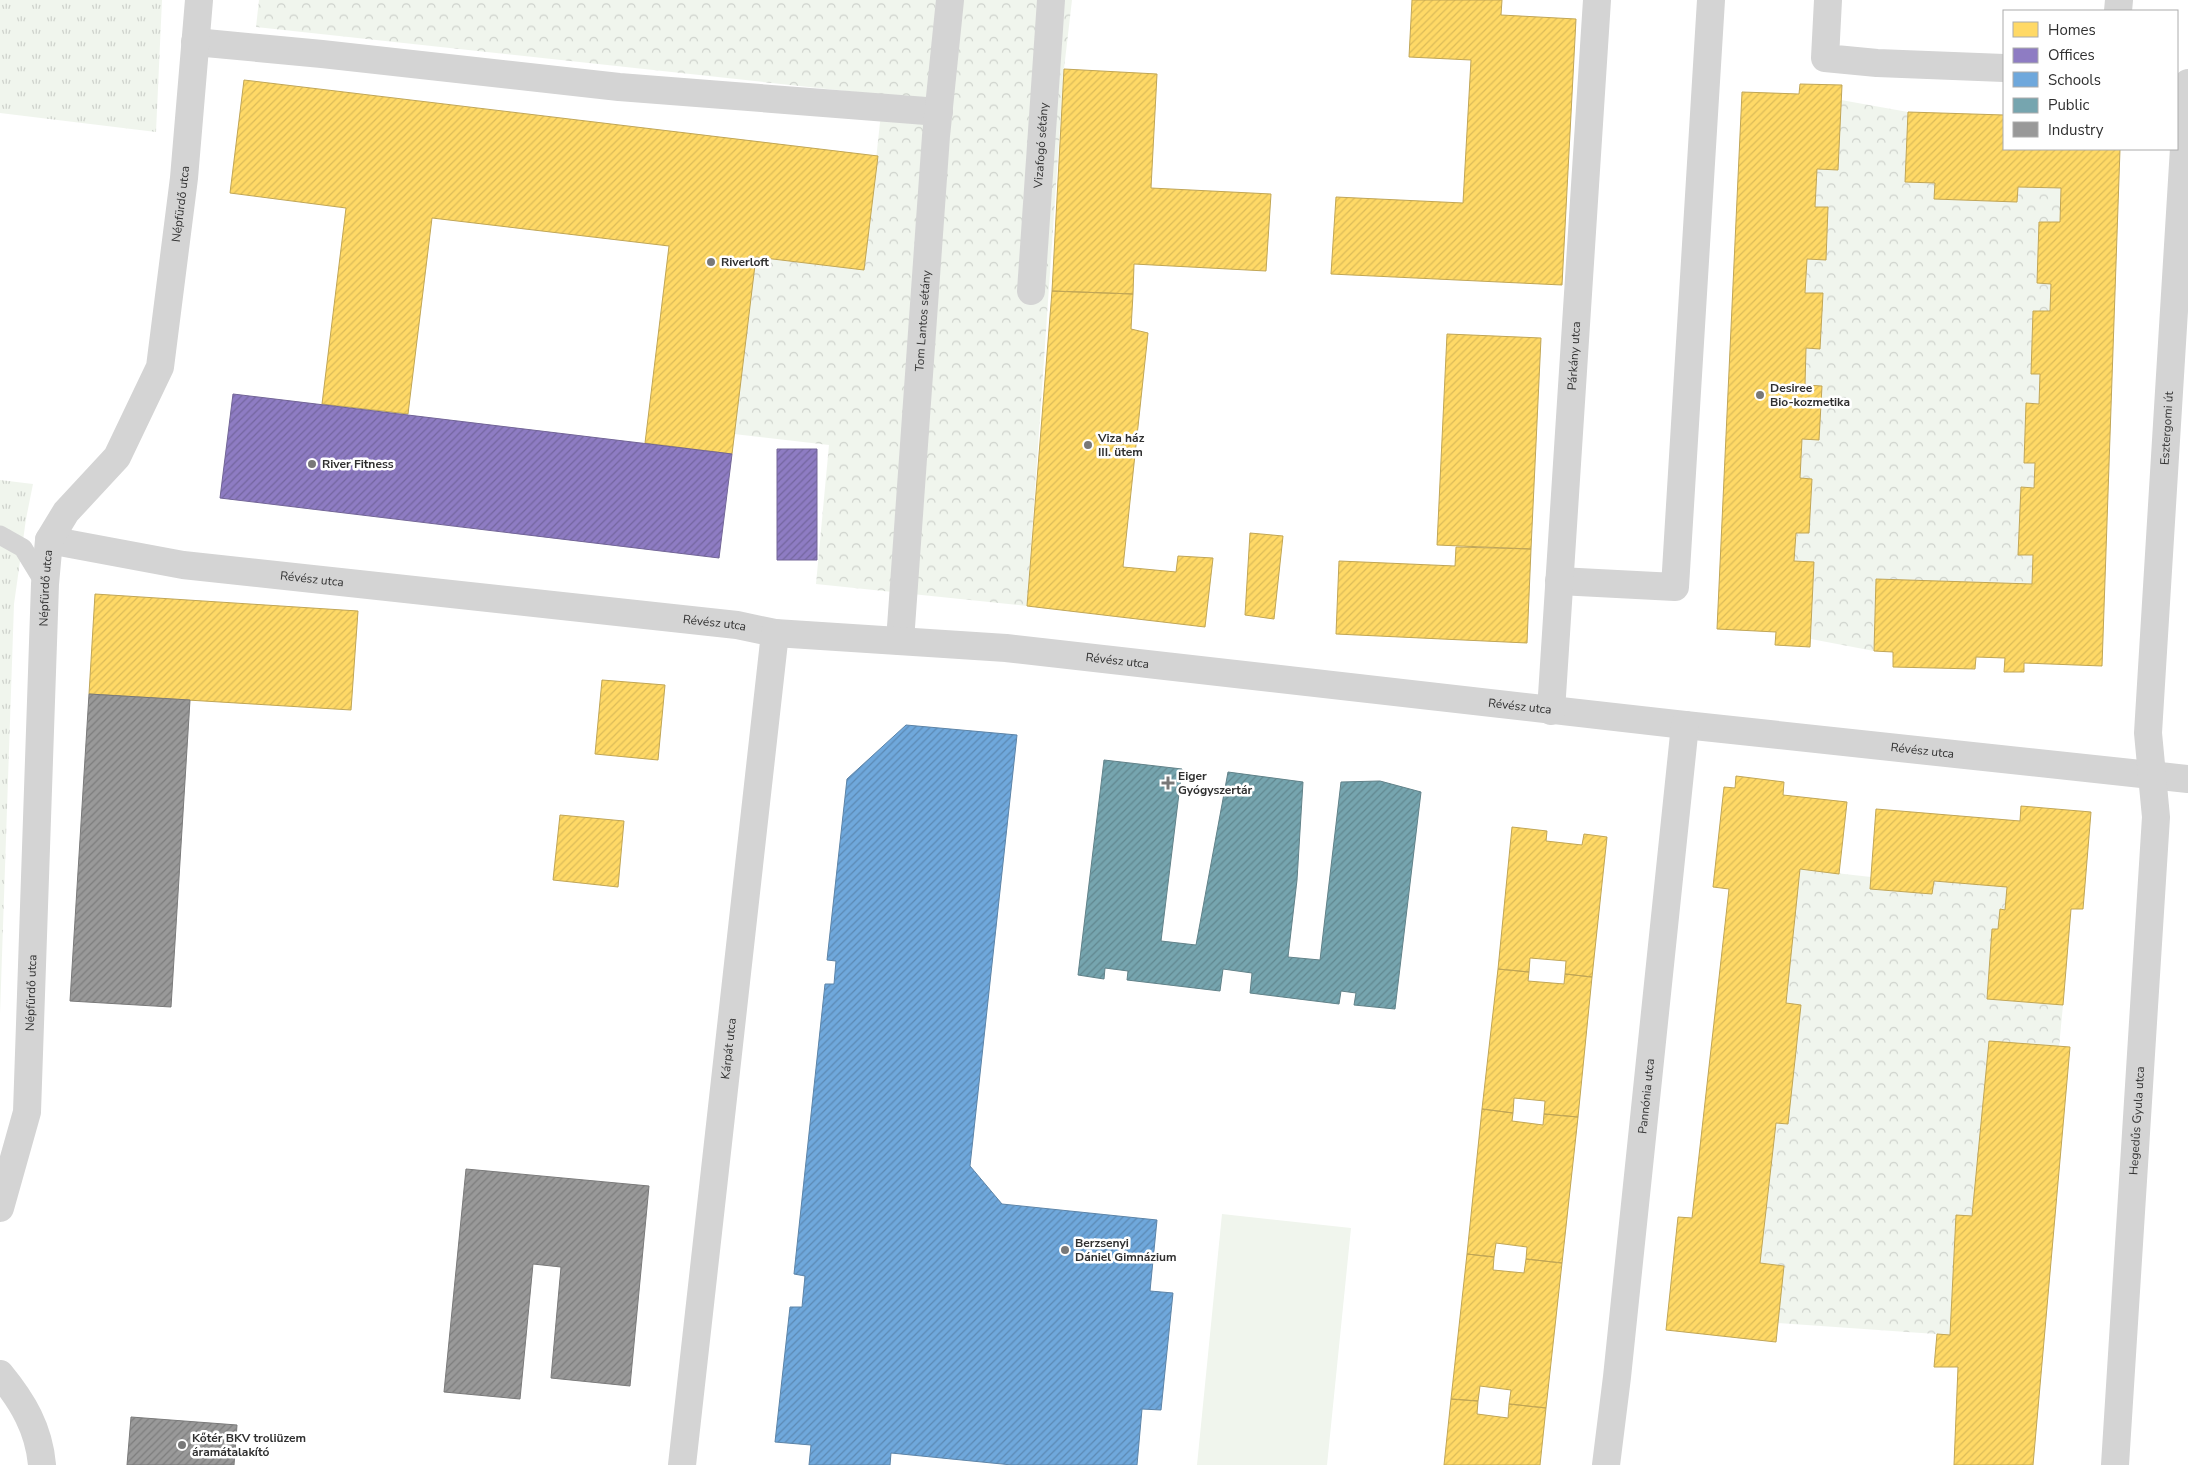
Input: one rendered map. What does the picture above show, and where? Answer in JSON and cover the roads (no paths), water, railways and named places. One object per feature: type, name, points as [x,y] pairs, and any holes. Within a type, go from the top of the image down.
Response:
[{"type":"street","name":"Népfürdő utca","points":[[0,1208],[27,1112],[45,584],[49,540],[66,512],[116,457],[160,367],[184,178],[199,0]]},
{"type":"street","name":"Tom Lantos sétány","points":[[900,641],[939,112],[950,0]]},
{"type":"street","name":"Vizafogó sétány","points":[[1031,291],[1051,0]]},
{"type":"street","name":"Párkány utca","points":[[1551,710],[1597,0]]},
{"type":"street","points":[[1560,581],[1675,587],[1711,0]]},
{"type":"street","points":[[1828,0],[1825,58],[1877,63],[2003,68]]},
{"type":"street","points":[[195,42],[619,87],[939,112]]},
{"type":"street","name":"Esztergomi út","points":[[2152,775],[2148,733],[2188,83]]},
{"type":"street","name":"Révész utca","points":[[49,540],[183,565],[738,625],[775,633],[1006,648],[1684,726],[1833,740],[2188,779]]},
{"type":"street","name":"Kárpát utca","points":[[682,1465],[775,633]]},
{"type":"street","name":"Pannónia utca","points":[[1606,1465],[1617,1377],[1684,726]]},
{"type":"street","name":"Hegedűs Gyula utca","points":[[2115,1465],[2156,817],[2152,775]]},
{"type":"street","points":[[0,1374],[28,1413],[40,1444],[42,1465]]},
{"type":"lane","points":[[0,535],[22,548],[45,584]]},
{"type":"place","name":"Riverloft","points":[[711,262]]},
{"type":"place","name":"Desiree Bio-kozmetika","points":[[1760,395]]},
{"type":"place","name":"Viza ház III. ütem","points":[[1088,445]]},
{"type":"place","name":"River Fitness","points":[[312,464]]},
{"type":"place","name":"Eiger Gyógyszertár","points":[[1168,783]]},
{"type":"place","name":"Berzsenyi Dániel Gimnázium","points":[[1065,1250]]},
{"type":"place","name":"Kőtér BKV troliüzem áramátalakító","points":[[182,1445]]}]
